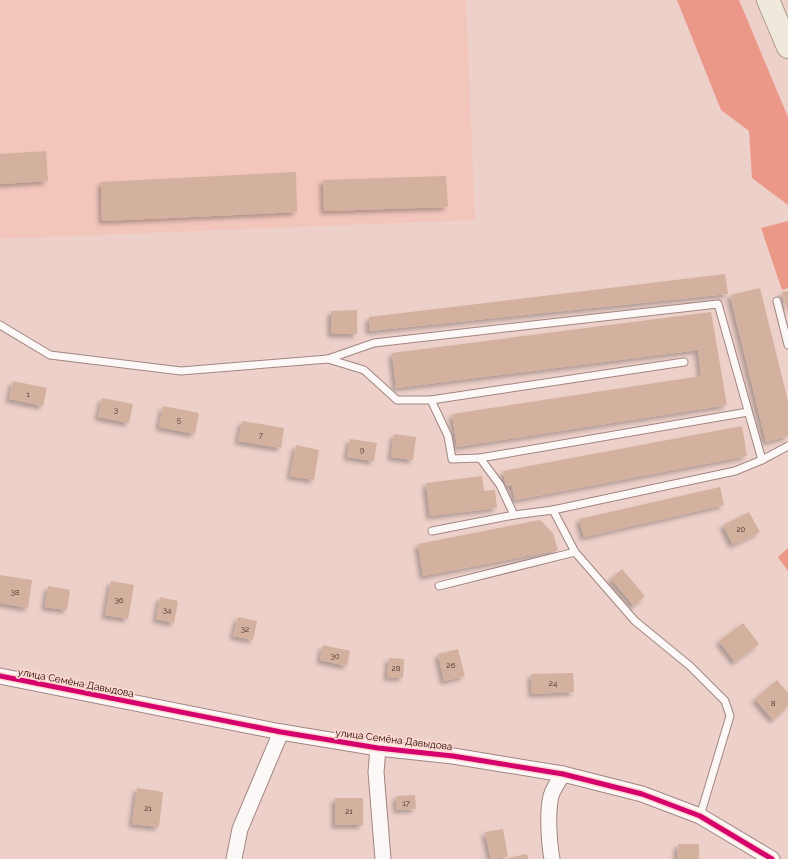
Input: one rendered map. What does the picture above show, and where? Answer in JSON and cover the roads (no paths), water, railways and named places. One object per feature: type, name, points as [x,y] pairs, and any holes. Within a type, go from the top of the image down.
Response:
[{"type":"main road","points":[[768,0],[788,47]]},
{"type":"street","name":"улица Семёна Давыдова","points":[[0,676],[281,732],[378,748],[453,756],[563,774],[642,794],[700,816],[772,859]]},
{"type":"street","points":[[234,859],[240,830],[281,732]]},
{"type":"street","points":[[378,748],[376,772],[383,859]]},
{"type":"street","points":[[552,859],[550,848],[551,795],[563,774]]},
{"type":"lane","points":[[777,301],[788,346]]},
{"type":"lane","points":[[0,325],[50,355],[181,371],[328,359],[374,343],[718,304],[762,460]]},
{"type":"lane","points":[[328,359],[364,370],[397,400],[431,400],[684,362]]},
{"type":"lane","points":[[431,400],[448,436],[452,459],[480,458],[748,412]]},
{"type":"lane","points":[[432,531],[514,515],[553,510],[735,471],[762,460],[788,446]]},
{"type":"lane","points":[[480,458],[500,485],[514,515]]},
{"type":"lane","points":[[553,510],[575,552],[635,622],[690,666],[725,701],[730,716],[700,816]]},
{"type":"lane","points":[[439,586],[575,552]]}]
